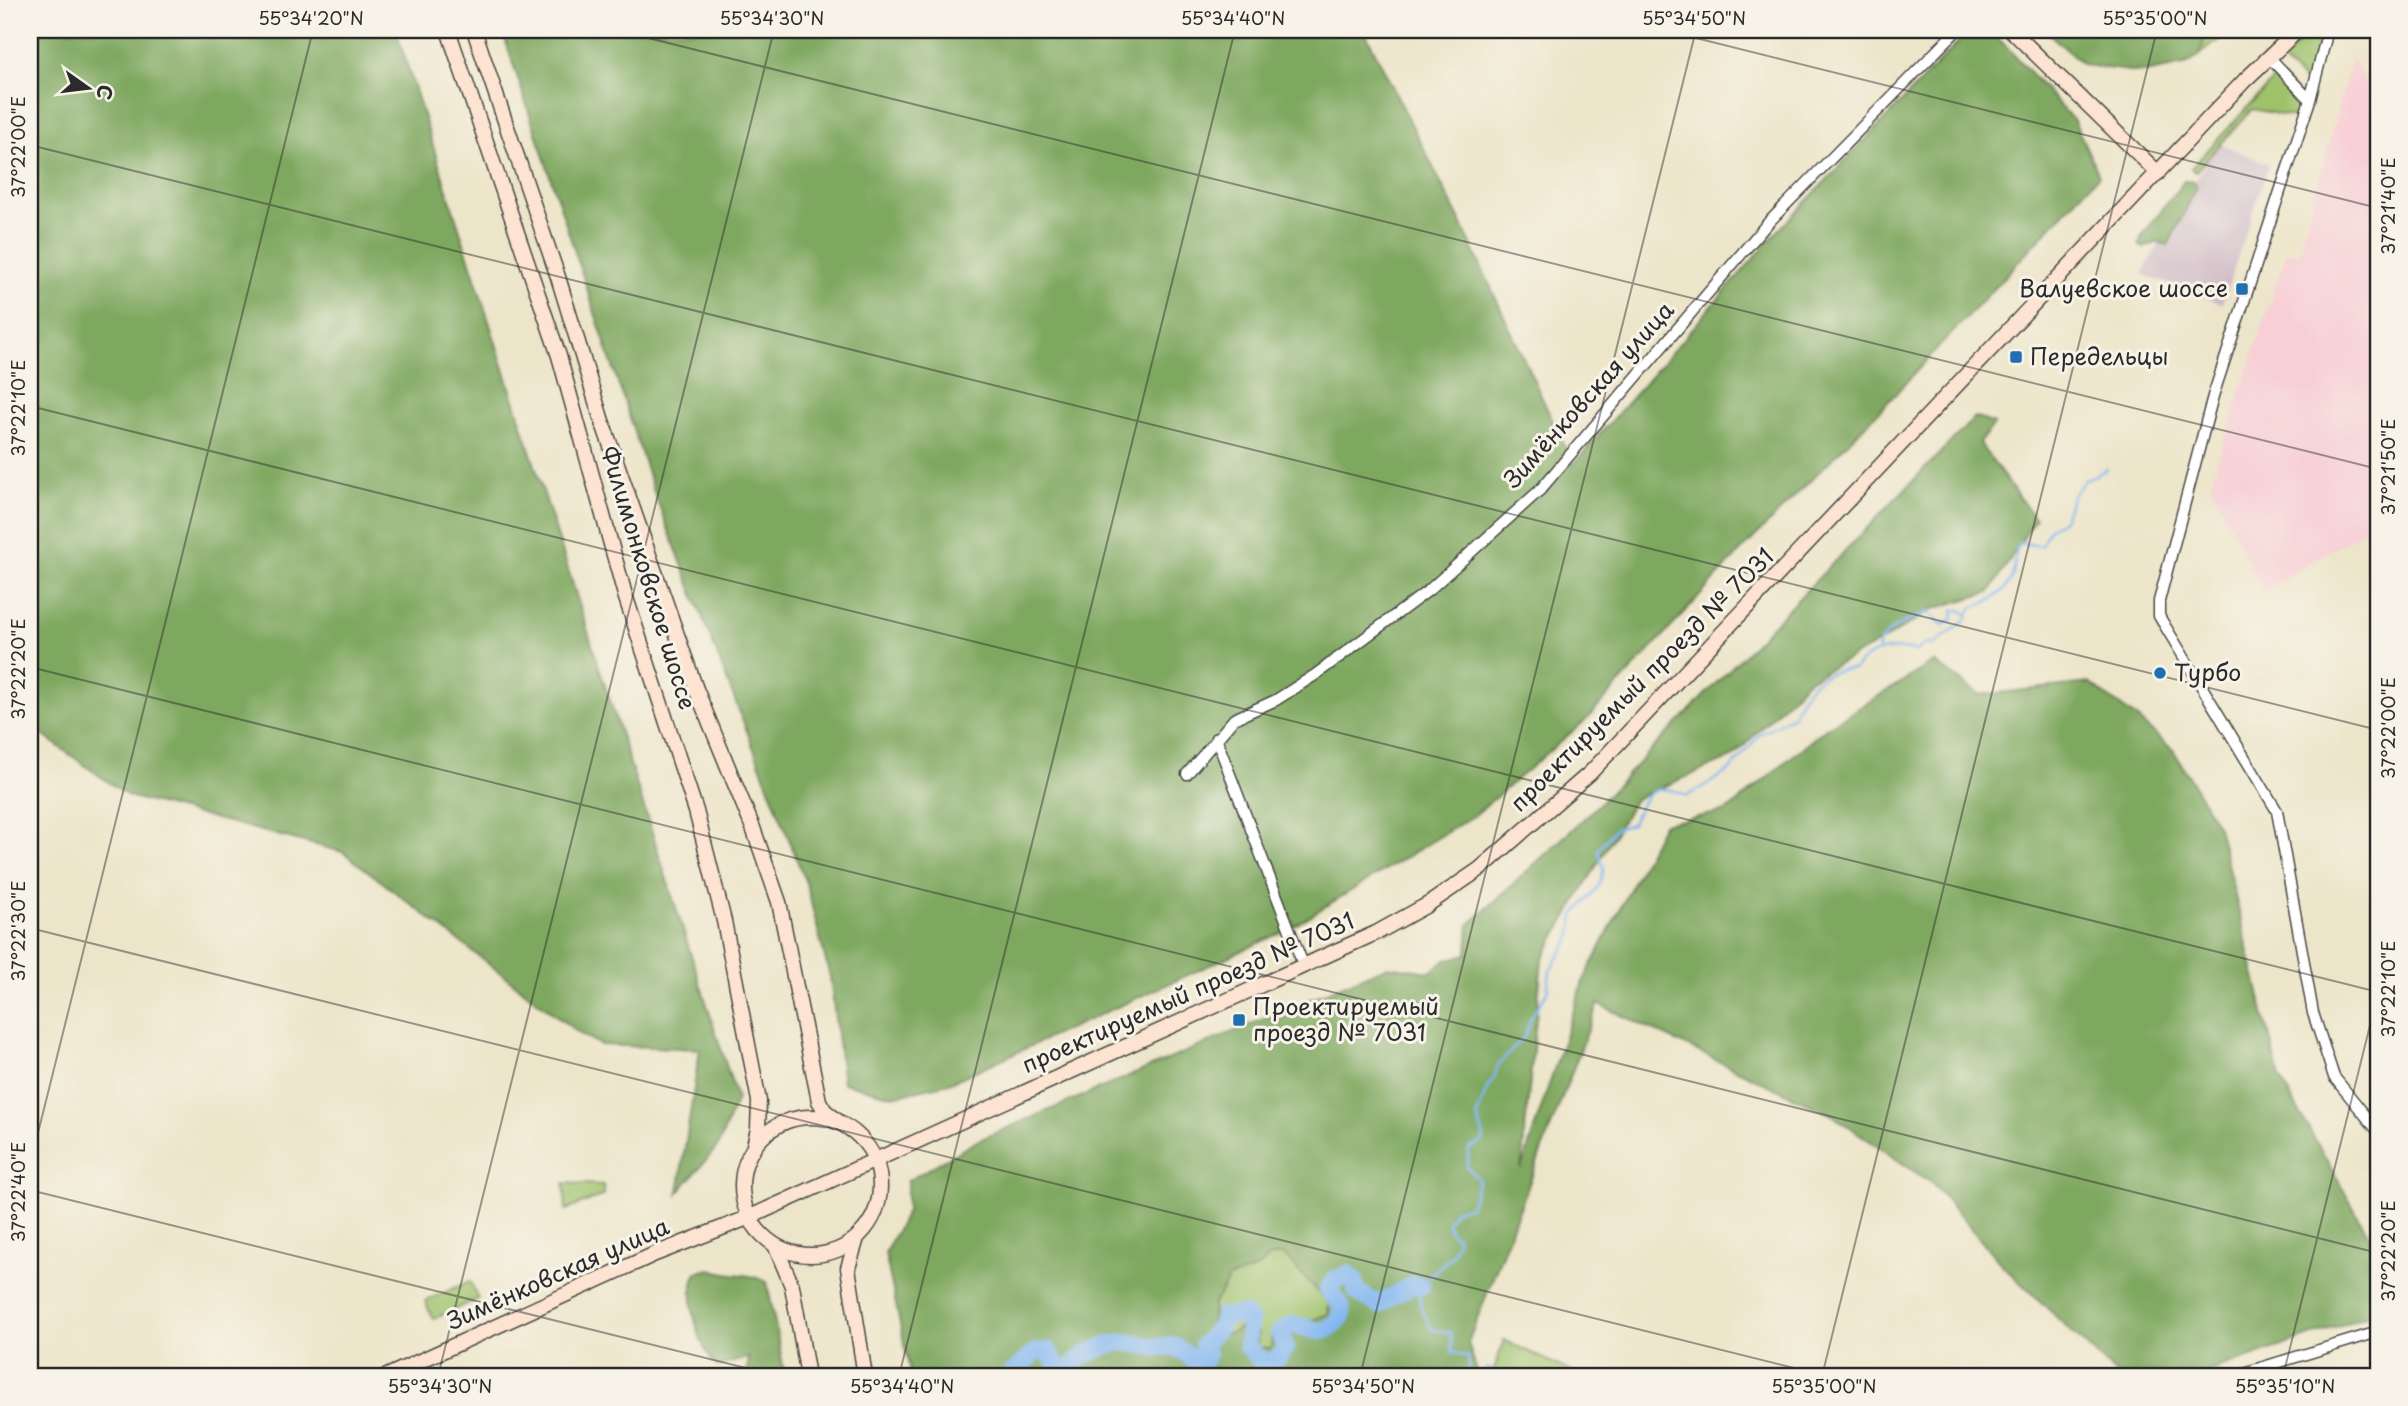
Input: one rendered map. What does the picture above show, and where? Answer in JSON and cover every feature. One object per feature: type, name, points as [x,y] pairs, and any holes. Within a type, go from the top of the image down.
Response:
[{"type":"main road","name":"Филимонковское шоссе","points":[[448,30],[559,356],[625,595],[696,811],[724,921],[759,1101],[758,1129],[745,1168],[742,1188],[750,1217],[760,1233],[775,1245],[792,1286],[808,1376]]},
{"type":"main road","name":"Филимонковское шоссе","points":[[474,30],[558,277],[601,418],[696,689],[753,828],[779,902],[819,1101],[825,1111],[861,1138],[875,1160]]},
{"type":"main road","points":[[2011,30],[2158,173],[2268,57],[2298,30]]},
{"type":"main road","name":"проектируемый проезд № 7031","points":[[750,1217],[1304,967],[1427,905],[1489,862],[1590,773],[2158,173]]},
{"type":"main road","name":"Филимонковское шоссе","points":[[753,1150],[774,1128],[792,1120],[821,1118],[840,1123]]},
{"type":"main road","points":[[775,1245],[802,1254],[821,1254],[840,1249],[857,1238],[869,1223],[877,1206],[880,1178],[875,1160]]},
{"type":"main road","name":"Зимёнковская улица","points":[[387,1376],[655,1254],[750,1217]]},
{"type":"main road","points":[[857,1238],[848,1268],[865,1376]]},
{"type":"street","name":"Зимёнковская улица","points":[[1187,774],[1234,719],[1276,700],[1315,675],[1429,590],[1540,490],[1766,225],[1958,30]]},
{"type":"street","points":[[2328,30],[2309,100],[2213,396],[2159,601],[2159,615],[2277,811],[2286,847],[2313,1013],[2334,1077],[2378,1131]]},
{"type":"street","points":[[2268,57],[2309,100]]},
{"type":"street","points":[[1216,738],[1304,967]]},
{"type":"street","points":[[2240,1376],[2378,1332]]},
{"type":"shaded area","points":[[2352,58],[2378,104],[2378,522],[2263,592],[2210,484],[2287,251],[2298,254]]},
{"type":"shaded area","points":[[2221,144],[2269,164],[2222,304],[2142,274],[2206,163]]},
{"type":"green space","points":[[30,30],[396,30],[737,1099],[718,1146],[678,1193],[700,1049],[601,1045],[580,1034],[343,852],[128,796],[30,726]]},
{"type":"green space","points":[[502,30],[1364,30],[1461,223],[1573,465],[1776,233],[1970,30],[1987,30],[2003,43],[2074,121],[2099,175],[1885,405],[1740,552],[1587,719],[1475,815],[1285,931],[949,1083],[893,1096],[843,1083],[830,977],[806,883],[655,495]]},
{"type":"green space","points":[[2045,30],[2206,30],[2200,55],[2188,64],[2145,73],[2084,65]]},
{"type":"green space","points":[[2206,30],[2231,30],[2200,55]]},
{"type":"green space","points":[[2312,30],[2323,30],[2307,84],[2281,60]]},
{"type":"green space","points":[[2274,79],[2283,79],[2304,100],[2301,113],[2292,117],[2252,109],[2195,172],[2191,168]]},
{"type":"green space","points":[[2184,181],[2193,181],[2197,187],[2168,245],[2158,242],[2144,248],[2139,245],[2142,236]]},
{"type":"green space","points":[[1975,417],[1994,424],[1979,443],[2035,519],[1990,592],[1933,609],[1882,641],[1808,680],[1733,757],[1635,799],[1542,960],[1521,1169],[1583,982],[1663,824],[1727,811],[1826,728],[1934,662],[1980,695],[2089,683],[2134,716],[2174,751],[2218,827],[2280,1078],[2370,1237],[2378,1246],[2378,1312],[2197,1376],[2118,1376],[2001,1264],[1934,1185],[1832,1115],[1598,1004],[1468,1343],[1478,1376],[911,1376],[885,1253],[907,1211],[907,1181],[979,1140],[1388,966],[1430,972],[1446,960],[1467,954],[1469,925],[1592,811]],"holes":[[[1283,1254],[1328,1302],[1329,1314],[1312,1320],[1292,1319],[1272,1335],[1271,1349],[1257,1347],[1258,1332],[1243,1326],[1231,1333],[1215,1336],[1211,1334],[1213,1305],[1229,1278],[1258,1268],[1269,1257]]]},
{"type":"green space","points":[[564,1183],[603,1185],[604,1195],[566,1210]]},
{"type":"green space","points":[[1283,1254],[1328,1302],[1329,1314],[1312,1320],[1292,1319],[1271,1350],[1257,1347],[1243,1326],[1231,1333],[1215,1336],[1211,1334],[1213,1305],[1229,1277],[1258,1268],[1269,1257]]},
{"type":"green space","points":[[711,1269],[767,1282],[785,1376],[738,1376],[747,1370],[749,1357],[717,1367],[710,1358],[695,1321],[692,1295],[697,1272]]},
{"type":"green space","points":[[470,1281],[478,1299],[433,1319],[425,1301]]},
{"type":"green space","points":[[1504,1340],[1580,1376],[1492,1376]]},
{"type":"waterway","points":[[1428,1278],[1452,1255],[1458,1238],[1452,1234],[1447,1223],[1455,1210],[1470,1207],[1479,1180],[1467,1167],[1469,1149],[1482,1142],[1484,1137],[1477,1116],[1488,1086],[1498,1065],[1525,1036],[1531,1018],[1547,992],[1550,971],[1572,935],[1574,915],[1599,886],[1604,868],[1598,850],[1615,829],[1632,824],[1641,804],[1652,792],[1666,789],[1687,796],[1729,771],[1760,734],[1793,716],[1809,688],[1824,676],[1855,669],[1867,657],[1882,651],[1916,651],[1925,644],[1933,645],[1965,621],[1971,608],[2001,593],[2012,577],[2020,543],[2041,546],[2050,528],[2063,520],[2073,495],[2085,480],[2107,469]]},
{"type":"waterway","points":[[1878,652],[1878,644],[1894,628],[1928,612],[1943,625],[1953,619],[1954,611],[1961,610],[1966,614]]},
{"type":"waterway","points":[[1009,1376],[1036,1352],[1048,1351],[1059,1368],[1067,1370],[1083,1356],[1107,1345],[1124,1342],[1156,1347],[1174,1346],[1195,1360],[1204,1360],[1207,1354],[1203,1345],[1220,1326],[1223,1316],[1246,1315],[1250,1321],[1247,1346],[1263,1363],[1282,1353],[1286,1347],[1279,1333],[1292,1325],[1322,1331],[1342,1316],[1341,1305],[1328,1290],[1335,1280],[1348,1274],[1354,1280],[1357,1292],[1379,1305],[1389,1298]]},
{"type":"waterway","points":[[1423,1284],[1420,1297],[1423,1313],[1432,1329],[1451,1333],[1452,1352],[1469,1357],[1467,1376]]},
{"type":"waterway","points":[[1398,1293],[1412,1285],[1421,1286]]},
{"type":"waterway","points":[[1480,1376],[1488,1368],[1500,1376]]},
{"type":"place","name":"Валуевское шоссе","points":[[2242,289]]},
{"type":"place","name":"Передельцы","points":[[2016,357]]},
{"type":"place","name":"Турбо","points":[[2160,673]]},
{"type":"place","name":"Проектируемый проезд № 7031","points":[[1239,1020]]}]
